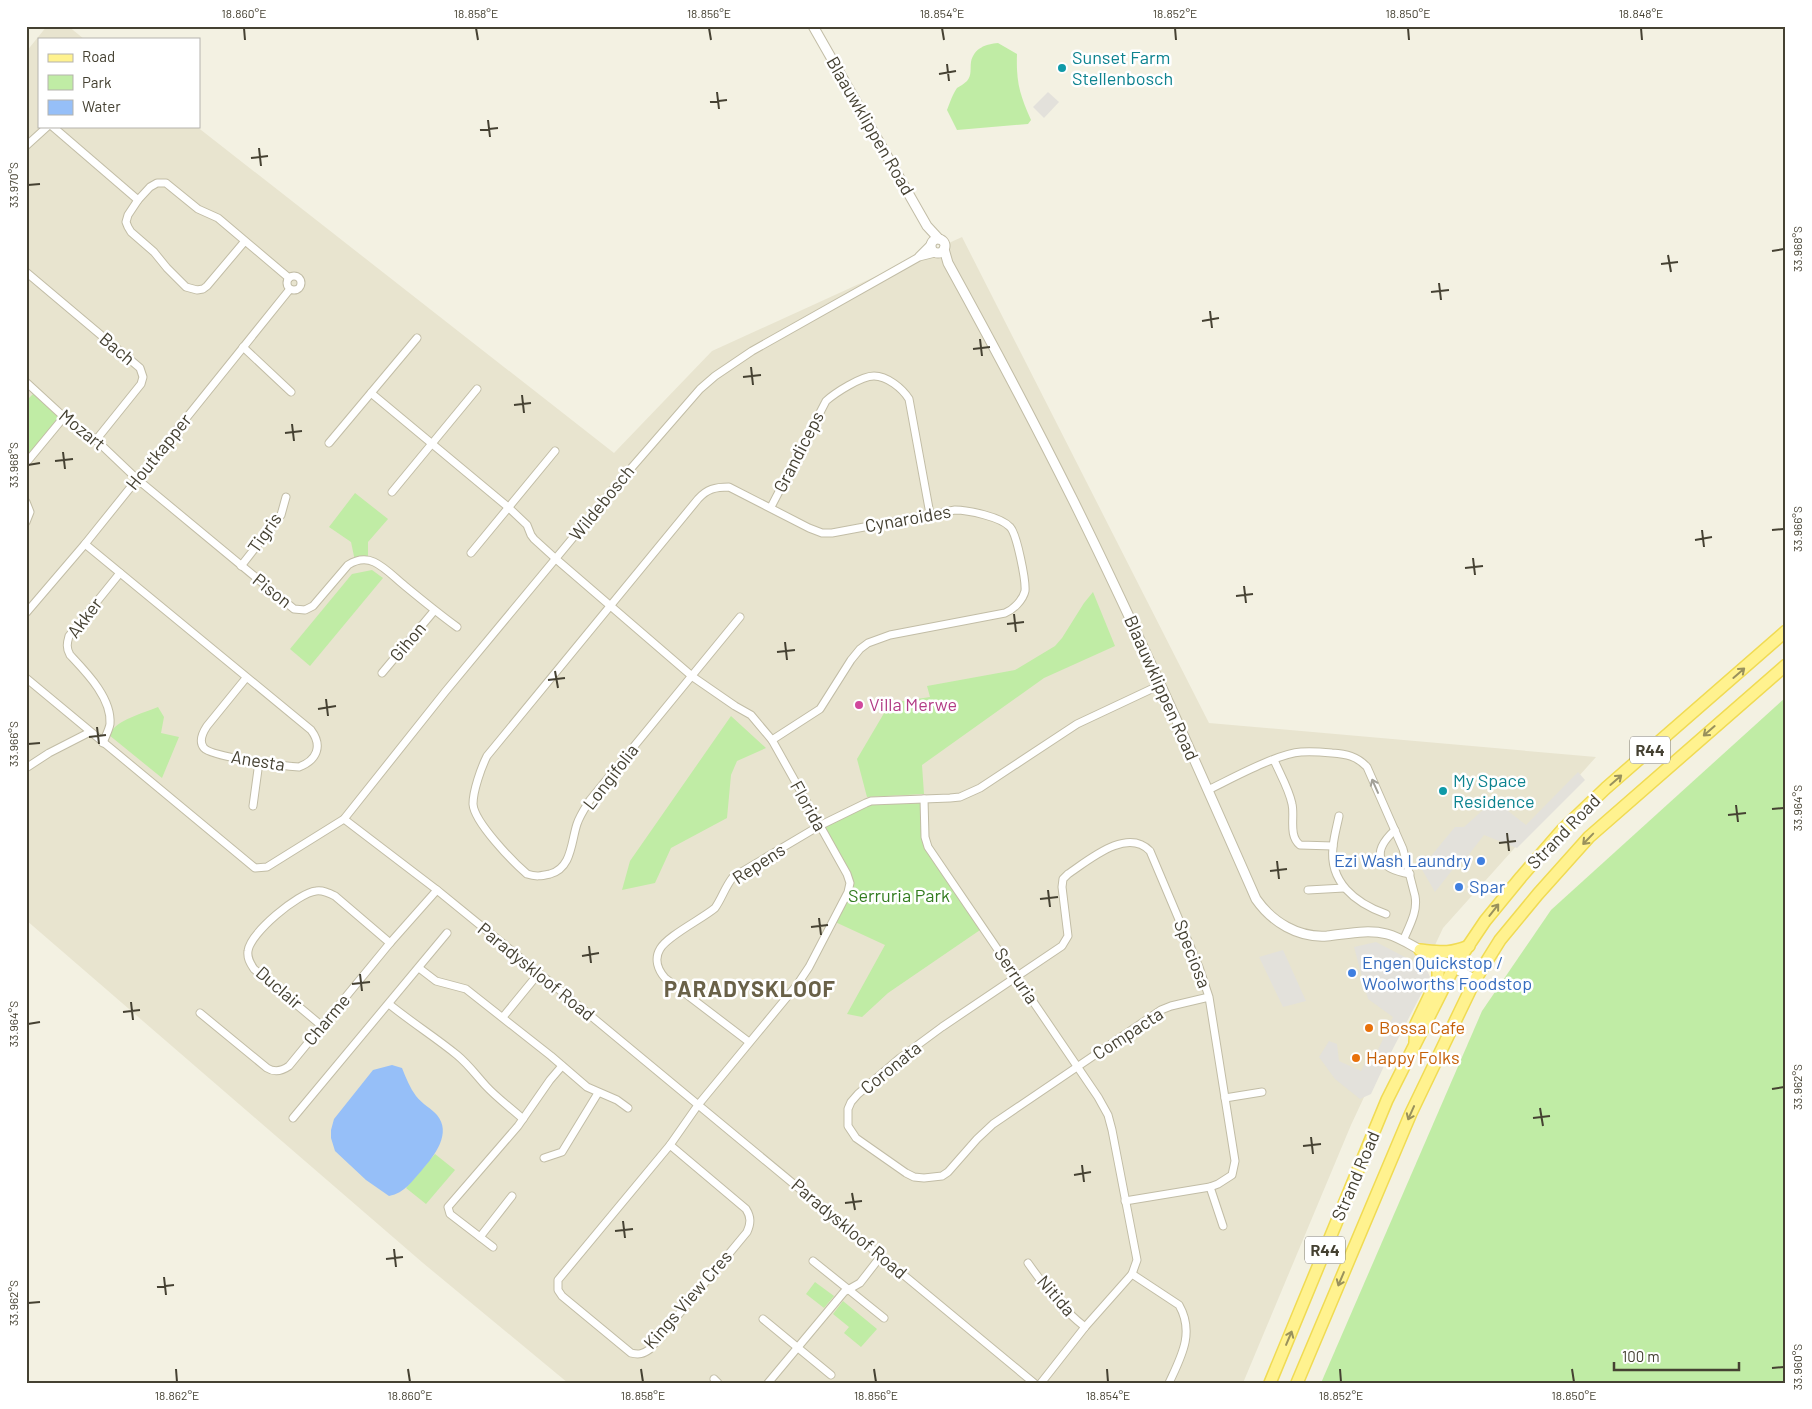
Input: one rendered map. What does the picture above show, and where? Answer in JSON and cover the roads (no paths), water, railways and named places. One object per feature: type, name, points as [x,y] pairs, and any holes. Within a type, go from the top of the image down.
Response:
[{"type":"main road","name":"Strand Road","points":[[1270,1383],[1387,1100],[1454,967],[1521,877],[1562,830],[1606,788],[1786,631]]},
{"type":"main road","name":"Strand Road","points":[[1297,1383],[1411,1113],[1475,980],[1500,940],[1589,837],[1786,665]]},
{"type":"main road","points":[[1420,950],[1445,953],[1470,946]]},
{"type":"main road","points":[[1415,1046],[1416,1024],[1438,978],[1438,966],[1431,956]]},
{"type":"street","name":"Blaauwklippen Road","points":[[813,26],[927,226],[936,249],[948,263],[1010,376],[1074,501],[1160,685],[1256,899],[1268,915],[1289,929],[1312,936],[1363,932],[1389,935],[1454,967],[1475,980]]},
{"type":"street","points":[[26,146],[48,128]]},
{"type":"street","points":[[52,128],[138,200]]},
{"type":"street","points":[[246,241],[207,286],[203,289],[191,290],[175,277],[154,252],[130,232],[126,222],[128,215],[138,200],[150,187],[157,183],[166,183],[198,209],[218,218],[246,241],[263,257],[289,278]]},
{"type":"street","name":"Blaauwklippen Road","points":[[927,226],[939,239],[934,240],[936,249]]},
{"type":"street","name":"Wildebosch","points":[[344,819],[445,692],[620,481],[680,410],[715,376],[752,351],[936,249]]},
{"type":"street","name":"Bach","points":[[26,272],[143,372],[141,384],[96,440]]},
{"type":"street","points":[[296,276],[301,282],[298,288],[290,289],[287,284],[289,278],[296,276]]},
{"type":"street","name":"Houtkapper","points":[[26,613],[85,544],[290,289]]},
{"type":"street","points":[[329,443],[417,338]]},
{"type":"street","points":[[244,347],[292,392]]},
{"type":"street","name":"Grandiceps","points":[[771,507],[826,402],[840,391],[874,376],[883,378],[897,386],[908,399],[930,514]]},
{"type":"street","name":"Mozart","points":[[26,382],[64,417],[96,440],[137,479]]},
{"type":"street","points":[[392,492],[477,389]]},
{"type":"street","name":"Florida","points":[[371,393],[508,507],[527,525],[534,539],[693,677],[751,715],[772,740],[847,874],[850,884],[848,892],[809,967],[797,985],[698,1105]]},
{"type":"street","points":[[26,463],[64,417]]},
{"type":"street","points":[[471,553],[555,451]]},
{"type":"street","name":"Pison","points":[[137,479],[294,609],[305,610],[313,606],[348,565],[353,562],[367,560],[375,562],[386,570],[434,611],[457,627]]},
{"type":"street","name":"Cynaroides","points":[[611,606],[698,500],[710,489],[718,487],[729,487],[822,533],[832,533],[930,514],[962,510],[998,520],[1010,527],[1017,539],[1025,590],[1014,608],[1005,613],[890,635],[868,643],[851,660],[820,709],[808,719],[772,740]]},
{"type":"street","name":"Tigris","points":[[241,566],[281,515],[286,497]]},
{"type":"street","points":[[26,502],[30,512],[26,522]]},
{"type":"street","name":"Anesta","points":[[85,544],[311,730],[318,742],[318,748],[313,757],[305,764],[299,767],[259,762],[209,751],[204,747],[201,742],[202,734],[246,678]]},
{"type":"street","name":"Akker","points":[[103,742],[110,726],[108,712],[97,687],[67,650],[67,643],[70,636],[120,573]]},
{"type":"street","name":"Longifolia","points":[[611,606],[492,748],[481,768],[473,804],[476,815],[523,871],[535,877],[563,868],[568,858],[582,811],[740,617]]},
{"type":"street","name":"Gihon","points":[[382,672],[434,611]]},
{"type":"street","points":[[26,678],[255,868],[267,867],[344,819]]},
{"type":"street","points":[[924,799],[960,796],[980,788],[1077,724],[1160,685]]},
{"type":"street","points":[[26,768],[49,753],[90,732]]},
{"type":"street","points":[[1208,790],[1274,760],[1301,752],[1342,754],[1358,759],[1366,767],[1395,830],[1410,874],[1417,904],[1403,941]]},
{"type":"street","points":[[1274,760],[1292,801],[1294,834],[1297,843],[1300,845],[1333,846]]},
{"type":"street","points":[[253,806],[259,762]]},
{"type":"street","name":"Repens","points":[[749,1042],[665,978],[659,971],[657,964],[659,950],[672,938],[714,908],[733,877],[819,826],[871,802],[924,799]]},
{"type":"street","name":"Serruria","points":[[924,799],[925,837],[928,847],[1078,1067],[1108,1115],[1137,1260],[1132,1274]]},
{"type":"street","points":[[1338,816],[1333,846],[1335,868],[1344,888],[1361,903],[1386,914]]},
{"type":"street","name":"Paradyskloof Road","points":[[344,819],[437,890],[539,973],[1034,1383]]},
{"type":"street","points":[[1395,830],[1384,840],[1380,854],[1382,861],[1386,866],[1394,870],[1410,874]]},
{"type":"street","name":"Speciosa","points":[[1016,976],[1065,942],[1068,930],[1062,887],[1063,879],[1068,874],[1116,844],[1136,842],[1144,845],[1150,851],[1199,966],[1209,997],[1235,1161],[1232,1175],[1210,1187],[1126,1201]]},
{"type":"street","points":[[1308,890],[1344,888]]},
{"type":"street","name":"Duclair","points":[[322,1026],[254,968],[248,957],[250,944],[275,915],[286,906],[317,890],[325,891],[335,896],[390,944]]},
{"type":"street","name":"Charme","points":[[200,1013],[267,1068],[282,1071],[289,1066],[437,890]]},
{"type":"street","points":[[293,1118],[447,933]]},
{"type":"street","points":[[419,968],[436,981],[466,989],[503,1017],[586,1087],[617,1100],[628,1108]]},
{"type":"street","points":[[503,1017],[539,973]]},
{"type":"street","name":"Coronata","points":[[1016,976],[907,1053],[858,1094],[848,1109],[848,1126],[851,1132],[856,1138],[914,1177],[942,1176],[955,1165],[977,1139],[993,1124],[1078,1067]]},
{"type":"street","name":"Compacta","points":[[1078,1067],[1160,1010],[1209,997]]},
{"type":"street","points":[[389,1004],[409,1020],[429,1032],[458,1056],[485,1085],[523,1119]]},
{"type":"street","points":[[492,1247],[450,1214],[448,1207],[523,1119],[562,1066]]},
{"type":"street","points":[[1225,1098],[1262,1092]]},
{"type":"street","points":[[544,1158],[562,1152],[598,1093]]},
{"type":"street","name":"Kings View Cres","points":[[670,1145],[746,1209],[750,1215],[750,1225],[747,1232],[650,1349],[643,1354],[636,1354],[631,1353],[562,1296],[558,1290],[558,1280],[670,1145],[698,1105]]},
{"type":"street","points":[[1210,1187],[1223,1226]]},
{"type":"street","points":[[480,1237],[512,1196]]},
{"type":"street","points":[[768,1383],[848,1289],[860,1283],[881,1256]]},
{"type":"street","points":[[812,1261],[884,1318]]},
{"type":"street","name":"Nitida","points":[[1028,1263],[1053,1297],[1085,1327]]},
{"type":"street","points":[[1041,1383],[1085,1327],[1132,1274],[1179,1306],[1183,1312],[1187,1336],[1186,1344],[1169,1383]]},
{"type":"street","points":[[763,1319],[832,1375]]},
{"type":"water","points":[[392,1065],[402,1068],[414,1093],[437,1115],[443,1129],[440,1144],[427,1164],[404,1189],[389,1196],[366,1180],[335,1151],[331,1130],[334,1119],[373,1070]]},
{"type":"place","name":"Sunset Farm Stellenbosch","points":[[1062,68]]},
{"type":"place","name":"Villa Merwe","points":[[859,705]]},
{"type":"place","name":"My Space Residence","points":[[1443,791]]},
{"type":"place","name":"Ezi Wash Laundry","points":[[1481,861]]},
{"type":"place","name":"Spar","points":[[1459,887]]},
{"type":"place","name":"Engen Quickstop / Woolworths Foodstop","points":[[1352,973]]},
{"type":"place","name":"Bossa Cafe","points":[[1369,1028]]},
{"type":"place","name":"Happy Folks","points":[[1356,1058]]},
{"type":"district","name":"PARADYSKLOOF","points":[[750,989]]},
{"type":"park label","name":"Serruria Park","points":[[899,896]]}]
